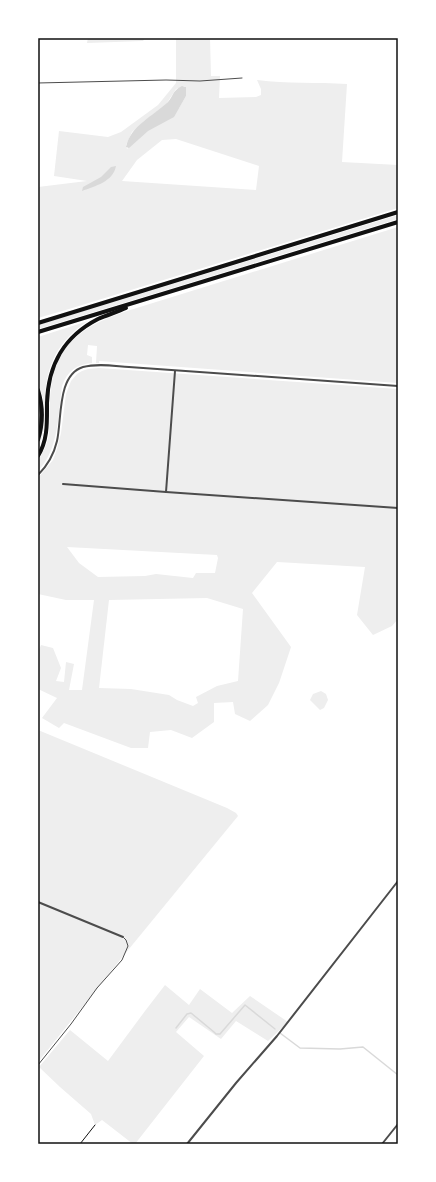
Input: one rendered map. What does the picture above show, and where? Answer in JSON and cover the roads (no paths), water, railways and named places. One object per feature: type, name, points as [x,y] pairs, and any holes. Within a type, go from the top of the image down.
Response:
[{"type":"highway","points":[[38,323],[398,212]]},
{"type":"highway","points":[[38,332],[398,222]]},
{"type":"highway","points":[[38,456],[43,447],[47,434],[47,402],[52,371],[61,350],[74,335],[86,326],[98,319],[149,298]]},
{"type":"highway","points":[[38,390],[41,404],[41,425],[38,440]]},
{"type":"street","points":[[38,475],[53,453],[58,434],[65,387],[69,377],[76,371],[85,367],[101,365],[398,386]]},
{"type":"street","points":[[166,492],[175,371]]},
{"type":"street","points":[[63,484],[398,508]]},
{"type":"street","points":[[187,1144],[236,1083],[277,1036],[398,881]]},
{"type":"street","points":[[38,902],[123,937]]},
{"type":"street","points":[[382,1144],[398,1124]]},
{"type":"lane","points":[[38,83],[166,80],[200,81],[242,78]]},
{"type":"lane","points":[[38,1065],[71,1024],[97,988],[122,960],[128,945],[123,937]]},
{"type":"waterway","points":[[176,1028],[187,1014],[191,1013],[216,1034],[220,1034],[245,1005],[275,1029]]},
{"type":"waterway","points":[[280,1033],[300,1048],[340,1049],[363,1047],[398,1075]]}]
